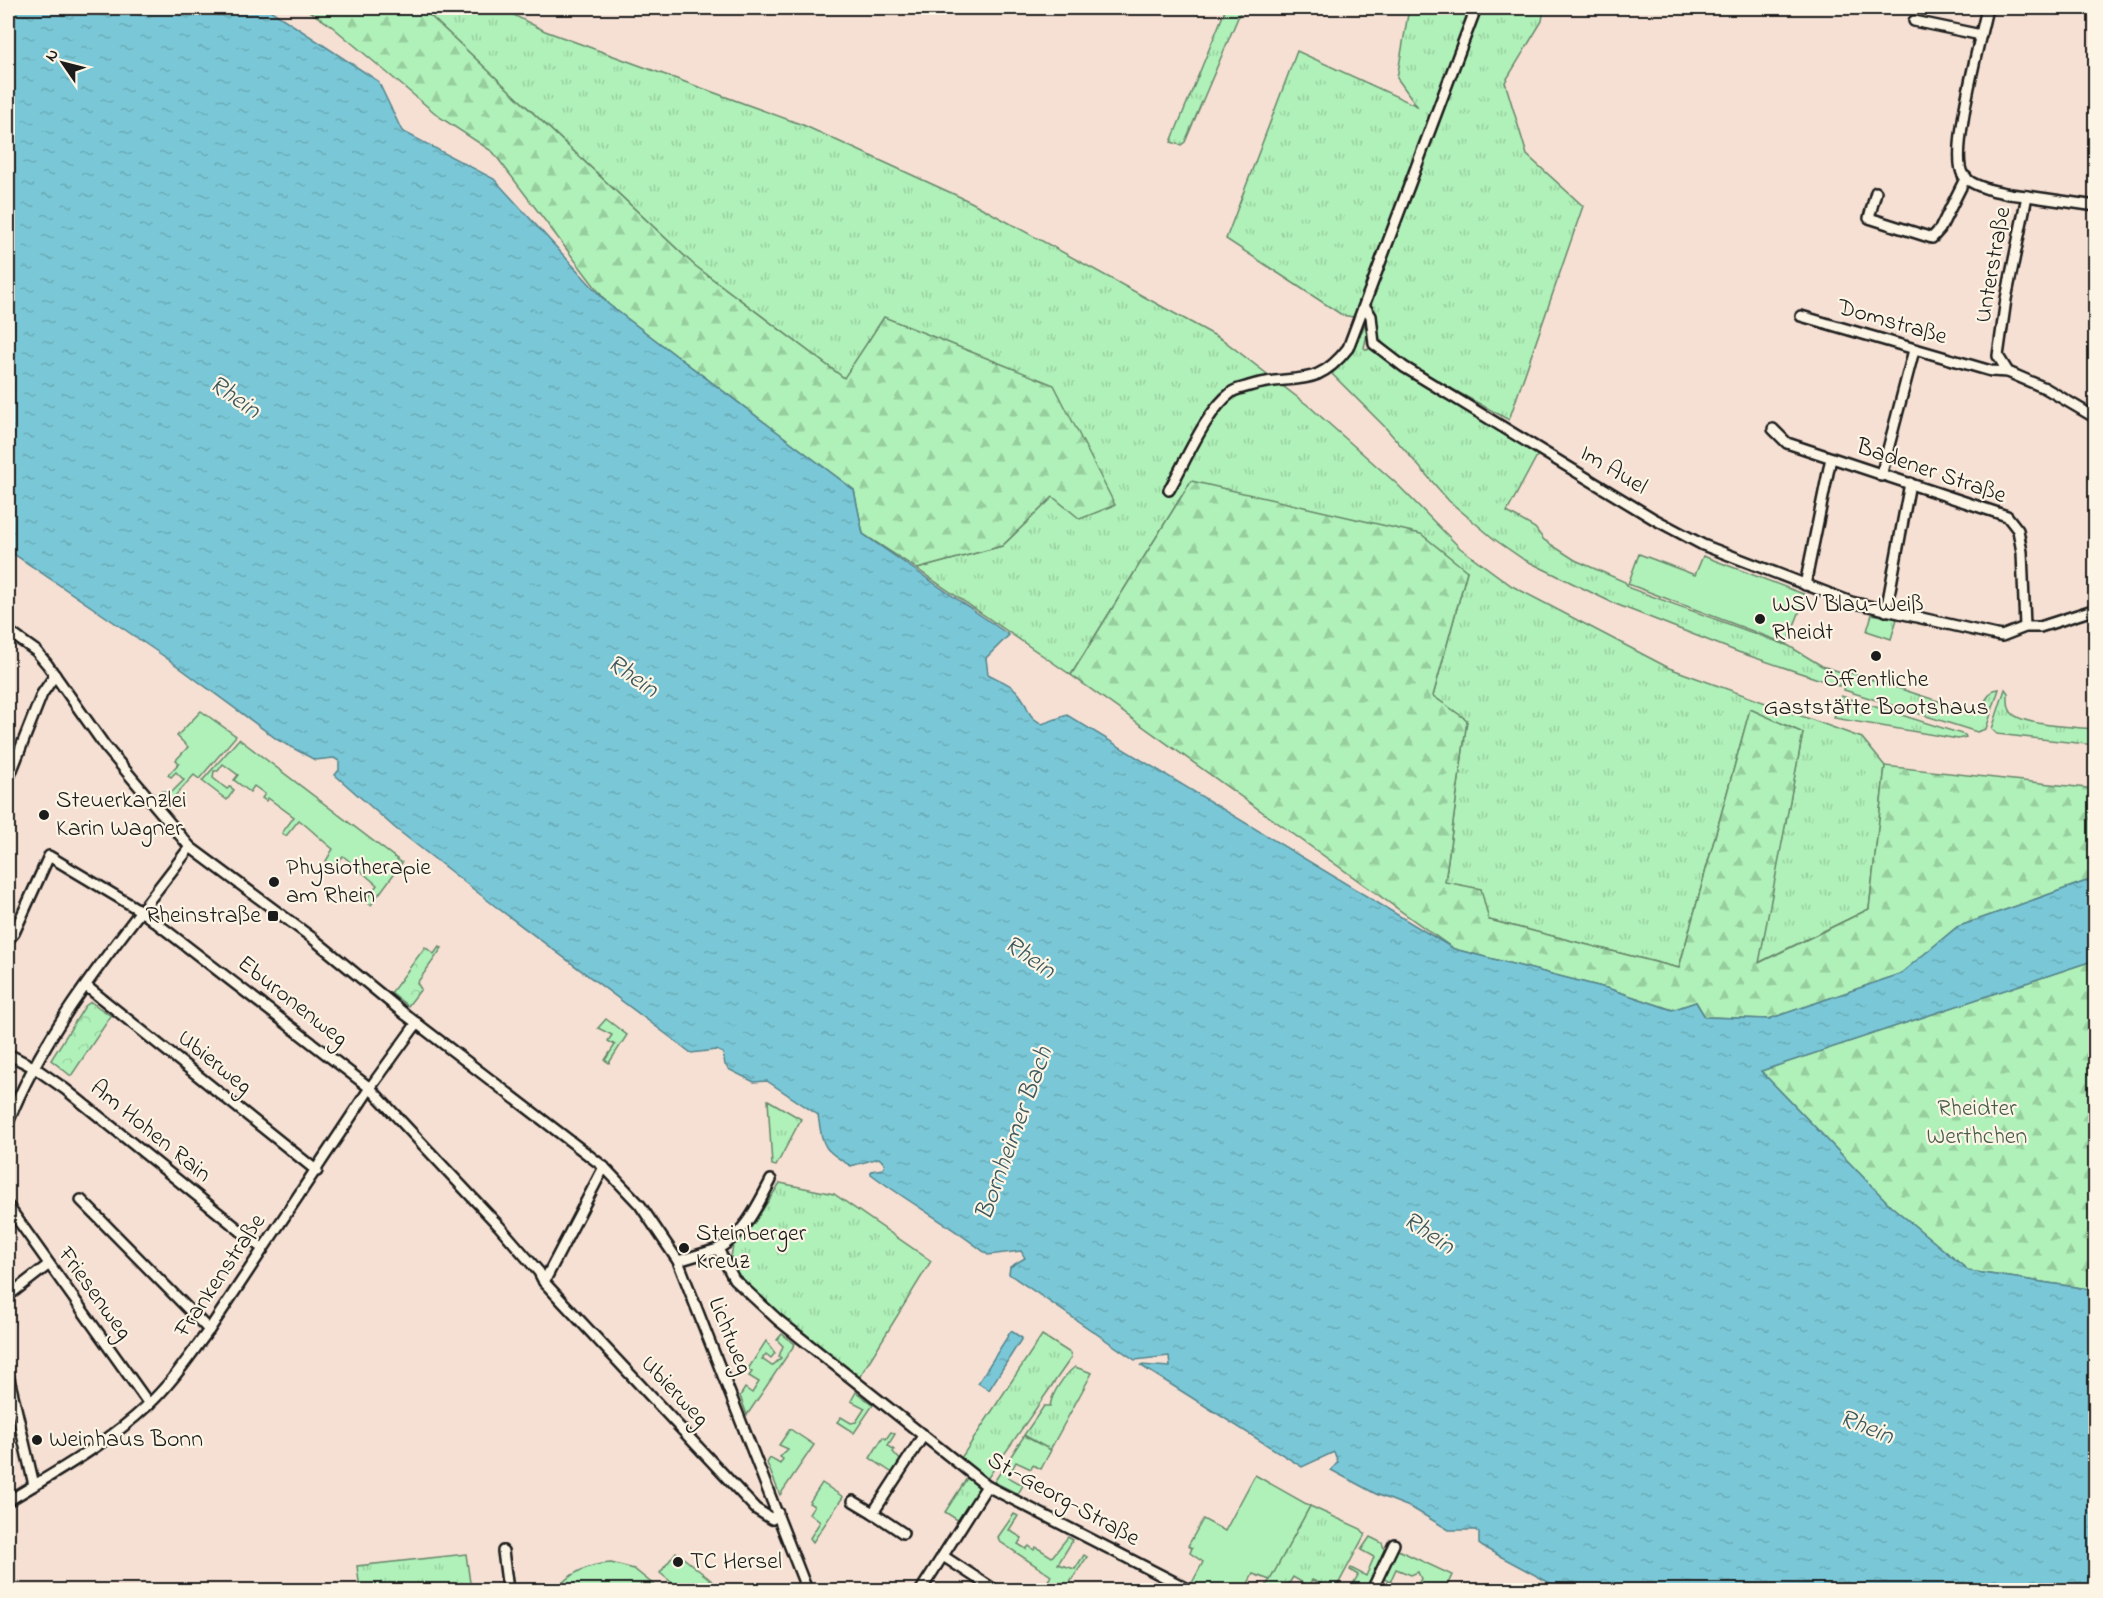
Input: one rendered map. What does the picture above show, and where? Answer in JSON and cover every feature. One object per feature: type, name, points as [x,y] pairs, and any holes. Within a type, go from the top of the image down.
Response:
[{"type":"street","points":[[1169,490],[1215,410],[1233,391],[1259,383],[1304,380],[1324,373],[1336,364],[1348,348],[1476,8]]},
{"type":"street","points":[[1876,192],[1869,218],[1932,238],[1940,229],[1966,177],[1961,168],[1959,150],[1987,8]]},
{"type":"street","points":[[1914,21],[1981,35]]},
{"type":"street","name":"Unterstraße","points":[[1966,177],[2008,194],[2027,196],[2006,299],[1998,356],[2007,372]]},
{"type":"street","points":[[2027,196],[2096,206]]},
{"type":"street","name":"Im Auel","points":[[1365,307],[1371,316],[1374,344],[1404,368],[1695,541],[1851,602],[2002,636],[2025,627],[2040,627],[2096,609]]},
{"type":"street","name":"Domstraße","points":[[1801,316],[1991,371],[2007,372]]},
{"type":"street","points":[[1881,476],[1914,350]]},
{"type":"street","points":[[2007,372],[2045,388],[2096,418]]},
{"type":"street","name":"Badener Straße","points":[[1773,429],[1787,443],[2007,516],[2018,530],[2022,552],[2025,627]]},
{"type":"street","points":[[1804,585],[1831,458]]},
{"type":"street","points":[[1886,611],[1910,483]]},
{"type":"street","points":[[8,631],[36,651],[105,746],[190,847],[311,938],[604,1167],[544,1282]]},
{"type":"street","points":[[8,780],[42,694],[55,675]]},
{"type":"street","points":[[8,1124],[35,1068],[86,986],[190,847]]},
{"type":"street","name":"Eburonenweg","points":[[8,940],[14,933],[49,856],[141,911],[370,1088],[499,1226],[539,1272],[544,1282]]},
{"type":"street","name":"Ubierweg","points":[[86,986],[316,1171]]},
{"type":"street","name":"Frankenstraße","points":[[8,1501],[104,1443],[149,1404],[209,1330],[370,1088],[417,1023]]},
{"type":"street","name":"Am Hohen Rain","points":[[8,1054],[35,1068],[263,1249]]},
{"type":"street","name":"Lichtweg","points":[[604,1167],[640,1205],[678,1261],[807,1590]]},
{"type":"street","points":[[678,1261],[718,1249],[737,1236],[755,1211],[771,1180]]},
{"type":"street","points":[[81,1200],[209,1330]]},
{"type":"street","name":"Friesenweg","points":[[8,1206],[149,1404]]},
{"type":"street","name":"St.-Georg-Straße","points":[[718,1249],[734,1279],[778,1320],[987,1486],[1190,1590]]},
{"type":"street","points":[[8,1296],[48,1265]]},
{"type":"street","name":"Ubierweg","points":[[544,1282],[756,1509],[772,1519],[778,1513]]},
{"type":"street","points":[[8,1374],[34,1485]]},
{"type":"street","points":[[873,1513],[923,1436]]},
{"type":"street","points":[[921,1590],[987,1486]]},
{"type":"street","points":[[853,1501],[903,1533]]},
{"type":"street","points":[[1372,1590],[1394,1544]]},
{"type":"street","points":[[503,1551],[508,1590]]},
{"type":"street","points":[[943,1556],[996,1590]]},
{"type":"green space","points":[[304,8],[422,8],[694,265],[844,378],[884,317],[1054,385],[1115,505],[1080,519],[1053,497],[1002,546],[917,569],[863,534],[854,490],[608,304],[493,152],[441,118],[329,24]]},
{"type":"green space","points":[[422,8],[500,8],[545,31],[803,125],[971,202],[1223,340],[1310,407],[1397,484],[1460,548],[1512,586],[1669,668],[1862,738],[1885,766],[1869,909],[1758,963],[1803,733],[1750,709],[1679,968],[1489,920],[1445,882],[1467,720],[1433,696],[1467,571],[1191,481],[1071,675],[917,569],[1002,546],[1053,497],[1115,505],[844,378],[694,265]]},
{"type":"green space","points":[[1226,8],[1242,8],[1185,142],[1181,145],[1171,142]]},
{"type":"green space","points":[[1409,8],[1544,8],[1542,21],[1505,82],[1527,155],[1583,206],[1509,420],[1432,378],[1389,351],[1369,325],[1364,348],[1367,350],[1372,347],[1539,452],[1507,512],[1535,528],[1544,540],[1575,560],[1625,582],[1629,588],[1789,646],[1822,666],[1844,673],[1839,686],[1738,652],[1613,603],[1523,559],[1494,539],[1449,501],[1384,426],[1332,374],[1354,350],[1366,322],[1364,319],[1342,315],[1226,239],[1297,51],[1417,106],[1397,78]]},
{"type":"green space","points":[[1191,481],[1421,534],[1467,571],[1433,696],[1467,720],[1445,882],[1481,889],[1489,920],[1679,968],[1750,709],[1803,733],[1759,963],[1869,909],[1885,766],[2095,789],[2095,878],[1957,927],[1901,974],[1769,1019],[1705,1017],[1696,1002],[1673,1010],[1610,989],[1454,949],[1071,675]]},
{"type":"green space","name":"WSV Blau-Weiß Rheidt","points":[[1639,554],[1695,575],[1703,556],[1806,595],[1787,644],[1628,584]]},
{"type":"green space","points":[[1872,614],[1897,619],[1891,639],[1867,631]]},
{"type":"green space","points":[[1848,672],[1969,711],[1978,710],[1993,690],[1999,689],[1986,729],[1977,732],[1844,690]]},
{"type":"green space","points":[[2005,689],[2008,693],[2010,710],[2017,717],[2037,723],[2095,729],[2095,745],[1997,734],[1992,729]]},
{"type":"green space","points":[[1841,696],[1966,737],[1958,739],[1834,718]]},
{"type":"green space","points":[[201,711],[236,736],[199,779],[194,775],[164,808],[156,795],[162,791],[172,792],[184,780],[176,772],[171,777],[168,775],[179,763],[176,760],[188,747],[177,736]]},
{"type":"green space","points":[[239,739],[402,863],[371,905],[365,901],[377,885],[343,856],[333,866],[326,861],[333,849],[299,820],[286,836],[282,833],[294,817],[268,798],[266,801],[262,798],[265,794],[254,786],[250,792],[234,780],[238,775],[223,764],[218,771],[214,771],[213,778],[227,789],[230,787],[234,790],[227,800],[202,781]]},
{"type":"green space","points":[[425,947],[434,954],[439,947],[442,948],[417,983],[421,989],[408,1006],[391,993]]},
{"type":"green space","name":"Rheidter Werthchen","points":[[2095,960],[2095,1290],[1969,1271],[1891,1206],[1761,1071]]},
{"type":"green space","points":[[91,1002],[111,1016],[71,1076],[51,1060],[85,1006]]},
{"type":"green space","points":[[606,1019],[627,1035],[609,1063],[605,1060],[615,1045],[608,1041],[612,1035],[598,1028]]},
{"type":"green space","points":[[768,1100],[801,1119],[776,1166],[772,1165]]},
{"type":"green space","points":[[780,1183],[834,1194],[931,1261],[859,1378],[758,1299],[736,1275],[730,1262],[733,1246],[748,1232]]},
{"type":"green space","points":[[782,1334],[795,1344],[747,1415],[740,1396],[745,1388],[752,1393],[759,1382],[749,1376],[752,1372],[748,1369],[766,1341],[775,1353],[771,1358],[766,1354],[762,1359],[772,1366],[781,1358],[779,1356],[783,1346],[777,1340]]},
{"type":"green space","points":[[1042,1335],[1070,1353],[1071,1358],[987,1479],[961,1458]]},
{"type":"green space","points":[[1075,1367],[1092,1373],[1050,1450],[1024,1435],[1044,1406],[1050,1406],[1059,1385]]},
{"type":"green space","points":[[856,1392],[873,1405],[854,1433],[837,1422],[841,1417],[851,1423],[856,1422],[865,1408],[851,1401]]},
{"type":"green space","points":[[790,1429],[814,1445],[780,1495],[767,1463],[770,1458],[780,1464],[783,1459],[780,1457],[788,1449],[779,1445]]},
{"type":"green space","points":[[891,1432],[895,1434],[888,1445],[902,1462],[894,1474],[870,1458],[883,1437],[886,1439]]},
{"type":"green space","points":[[1024,1436],[1051,1450],[1041,1469],[1033,1465],[1031,1469],[1016,1462],[1008,1477],[1023,1485],[1018,1494],[994,1482]]},
{"type":"green space","points":[[969,1475],[981,1488],[959,1521],[945,1512]]},
{"type":"green space","points":[[1255,1475],[1310,1506],[1270,1580],[1253,1574],[1245,1589],[1242,1587],[1240,1590],[1199,1590],[1192,1583],[1203,1562],[1190,1553],[1192,1548],[1188,1546],[1203,1519],[1225,1531]]},
{"type":"green space","points":[[822,1483],[843,1497],[813,1542],[810,1538],[820,1522],[809,1513],[814,1506],[809,1503]]},
{"type":"green space","points":[[1310,1506],[1361,1529],[1365,1534],[1335,1590],[1312,1580],[1308,1586],[1293,1577],[1285,1590],[1264,1590]]},
{"type":"green space","points":[[1014,1514],[1018,1516],[1009,1530],[1022,1538],[1018,1544],[1026,1549],[1029,1546],[1034,1550],[1036,1547],[1052,1557],[1068,1537],[1073,1540],[1058,1564],[1075,1569],[1084,1555],[1087,1557],[1065,1590],[1042,1590],[1051,1576],[999,1541],[998,1537]]},
{"type":"green space","points":[[1370,1537],[1382,1543],[1385,1551],[1368,1590],[1353,1584],[1358,1575],[1350,1570],[1351,1568],[1366,1576],[1374,1557],[1361,1550]]},
{"type":"green space","points":[[1398,1550],[1452,1575],[1445,1590],[1414,1590],[1421,1579],[1418,1572],[1411,1575],[1396,1569],[1390,1582],[1380,1577],[1394,1551]]},
{"type":"green space","name":"TC Hersel","points":[[676,1552],[717,1585],[712,1590],[681,1590],[660,1573]]},
{"type":"green space","points":[[466,1554],[471,1590],[360,1590],[357,1566]]},
{"type":"green space","points":[[611,1563],[634,1569],[660,1590],[555,1590],[580,1570]]},
{"type":"water","points":[[8,8],[267,8],[378,81],[402,131],[494,179],[608,304],[854,490],[863,534],[1009,635],[986,658],[988,674],[1017,691],[1036,720],[1042,724],[1067,715],[1454,949],[1610,989],[1672,1010],[1696,1002],[1705,1017],[1769,1019],[1900,974],[1957,927],[2095,878],[2095,960],[1761,1071],[1891,1206],[1969,1271],[2095,1290],[2095,1590],[1563,1590],[1483,1547],[1479,1544],[1479,1533],[1475,1530],[1449,1530],[1412,1508],[1376,1494],[1331,1470],[1338,1462],[1334,1452],[1302,1467],[1140,1365],[1170,1367],[1169,1356],[1135,1360],[1009,1274],[1010,1267],[1025,1258],[1021,1251],[988,1255],[871,1174],[871,1171],[883,1169],[885,1164],[879,1158],[851,1166],[829,1151],[823,1141],[818,1115],[767,1081],[754,1082],[730,1070],[725,1065],[723,1053],[716,1050],[691,1053],[395,828],[335,775],[339,770],[339,761],[334,758],[315,760],[278,740],[165,657],[8,550]]},
{"type":"water","points":[[1011,1331],[1022,1338],[989,1390],[978,1383]]},
{"type":"place","name":"WSV Blau-Weiß Rheidt","points":[[1760,619]]},
{"type":"place","name":"Öffentliche Gaststätte Bootshaus","points":[[1876,656]]},
{"type":"place","name":"Steuerkanzlei Karin Wagner","points":[[44,815]]},
{"type":"place","name":"Physiotherapie am Rhein","points":[[274,882]]},
{"type":"place","name":"Rheinstraße","points":[[273,916]]},
{"type":"place","name":"Steinberger Kreuz","points":[[684,1248]]},
{"type":"place","name":"Weinhaus Bonn","points":[[37,1440]]},
{"type":"place","name":"TC Hersel","points":[[678,1562]]},
{"type":"water label","name":"Rhein","points":[[234,398]]},
{"type":"water label","name":"Rhein","points":[[632,677]]},
{"type":"water label","name":"Rhein","points":[[1029,958]]},
{"type":"water label","name":"Bornheimer Bach","points":[[1015,1134]]},
{"type":"water label","name":"Rhein","points":[[1428,1234]]},
{"type":"water label","name":"Rhein","points":[[1866,1428]]}]
